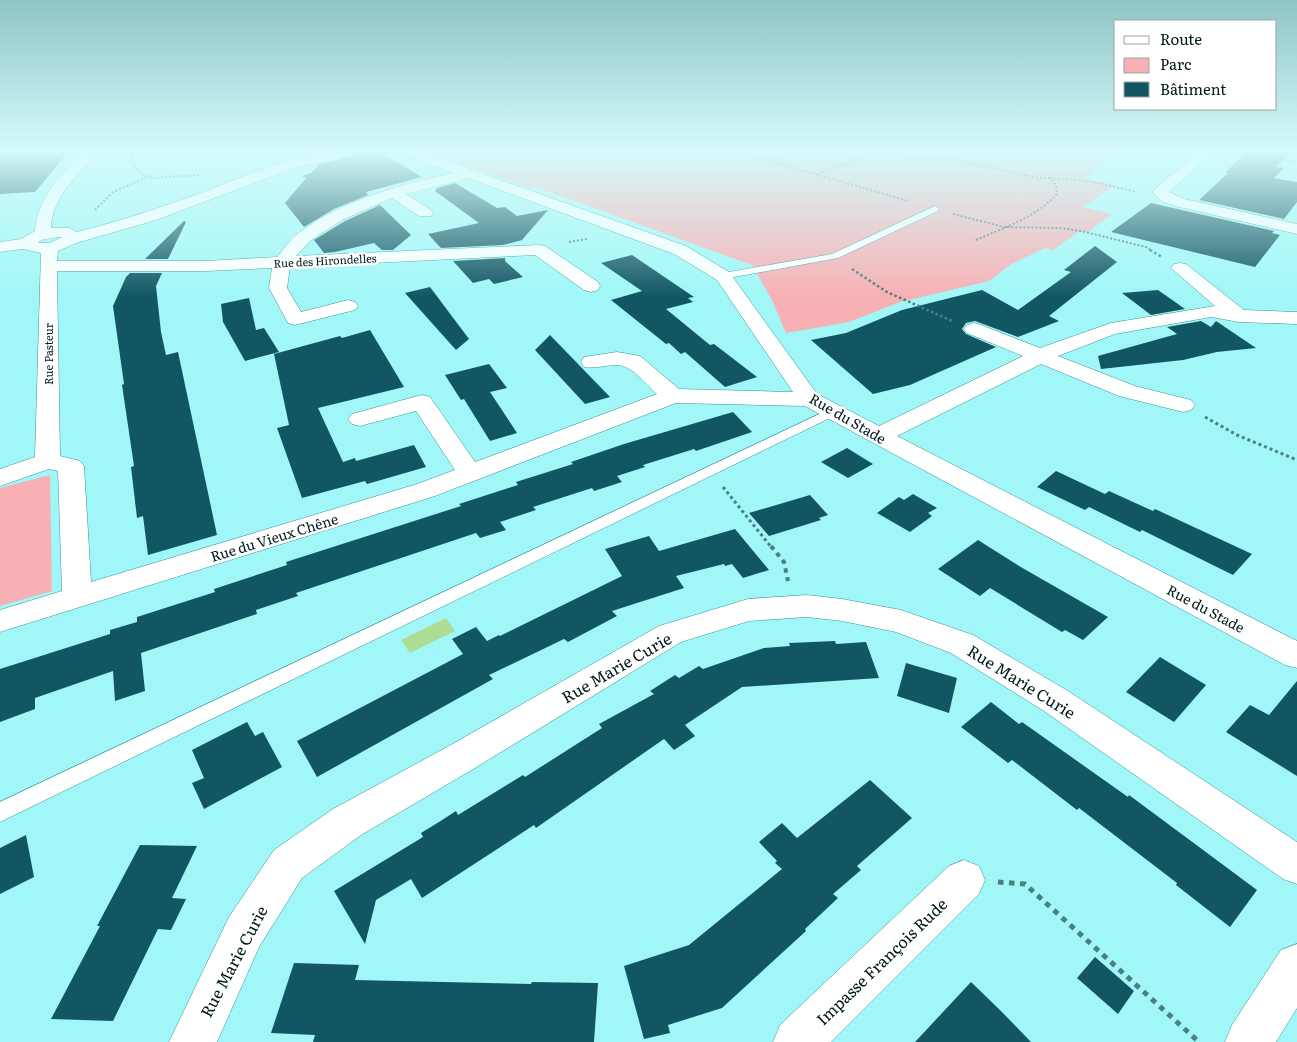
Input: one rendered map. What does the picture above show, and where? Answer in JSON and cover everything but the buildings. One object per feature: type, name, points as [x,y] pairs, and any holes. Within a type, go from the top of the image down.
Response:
[{"type":"street","name":"Rue Pasteur","points":[[47,461],[55,244],[42,224],[47,206],[53,199]]},
{"type":"street","points":[[0,247],[26,244],[30,239],[55,244],[150,217],[198,199]]},
{"type":"street","points":[[348,306],[295,319],[278,288],[282,262],[305,236],[338,216],[380,199]]},
{"type":"street","points":[[402,199],[425,214]]},
{"type":"street","name":"Rue du Stade","points":[[538,199],[680,250],[724,276],[809,399],[1297,656]]},
{"type":"street","points":[[1170,199],[1180,203],[1297,229]]},
{"type":"street","name":"Rue des Hirondelles","points":[[55,244],[205,266],[539,250]]},
{"type":"street","points":[[539,250],[591,286]]},
{"type":"street","points":[[1180,268],[1239,316]]},
{"type":"street","points":[[878,436],[1040,356],[1111,329],[1211,311],[1239,316],[1297,318]]},
{"type":"street","points":[[974,329],[1127,391],[1183,405]]},
{"type":"street","points":[[592,362],[617,358],[632,361],[673,396]]},
{"type":"street","name":"Rue du Vieux Chêne","points":[[0,621],[426,490],[673,396],[784,400],[809,399]]},
{"type":"street","points":[[360,419],[422,402],[470,474]]},
{"type":"street","points":[[0,478],[47,461],[71,466],[77,597]]},
{"type":"street","name":"Rue Marie Curie","points":[[192,1042],[244,932],[288,864],[347,822],[462,758],[670,634],[748,610],[795,606],[842,610],[901,621],[962,644],[1056,701],[1297,865]]},
{"type":"street","name":"Impasse François Rude","points":[[796,1042],[964,880]]},
{"type":"street","points":[[1249,1042],[1297,966]]},
{"type":"lane","points":[[724,276],[835,256],[935,209]]},
{"type":"lane","points":[[0,812],[832,412]]},
{"type":"path","points":[[55,244],[89,216],[106,199]]},
{"type":"path","points":[[900,199],[1004,227],[1060,228],[1081,231],[1146,247],[1180,268]]},
{"type":"path","points":[[976,240],[1022,220],[1054,199]]},
{"type":"path","points":[[539,250],[612,234],[622,229]]},
{"type":"path","points":[[835,256],[870,284],[974,329]]},
{"type":"path","points":[[1183,405],[1237,435],[1297,460]]},
{"type":"path","points":[[710,471],[784,562],[795,606]]},
{"type":"path","points":[[964,880],[1024,884],[1199,1042]]},
{"type":"green space","points":[[568,199],[1095,199],[1083,207],[1112,214],[1088,232],[1078,232],[1053,250],[1045,248],[1010,265],[989,281],[900,302],[849,322],[786,333],[772,300],[752,265]]},
{"type":"green space","points":[[50,475],[52,591],[0,606],[0,488]]},
{"type":"shaded area","points":[[446,618],[455,631],[410,653],[401,640]]}]
